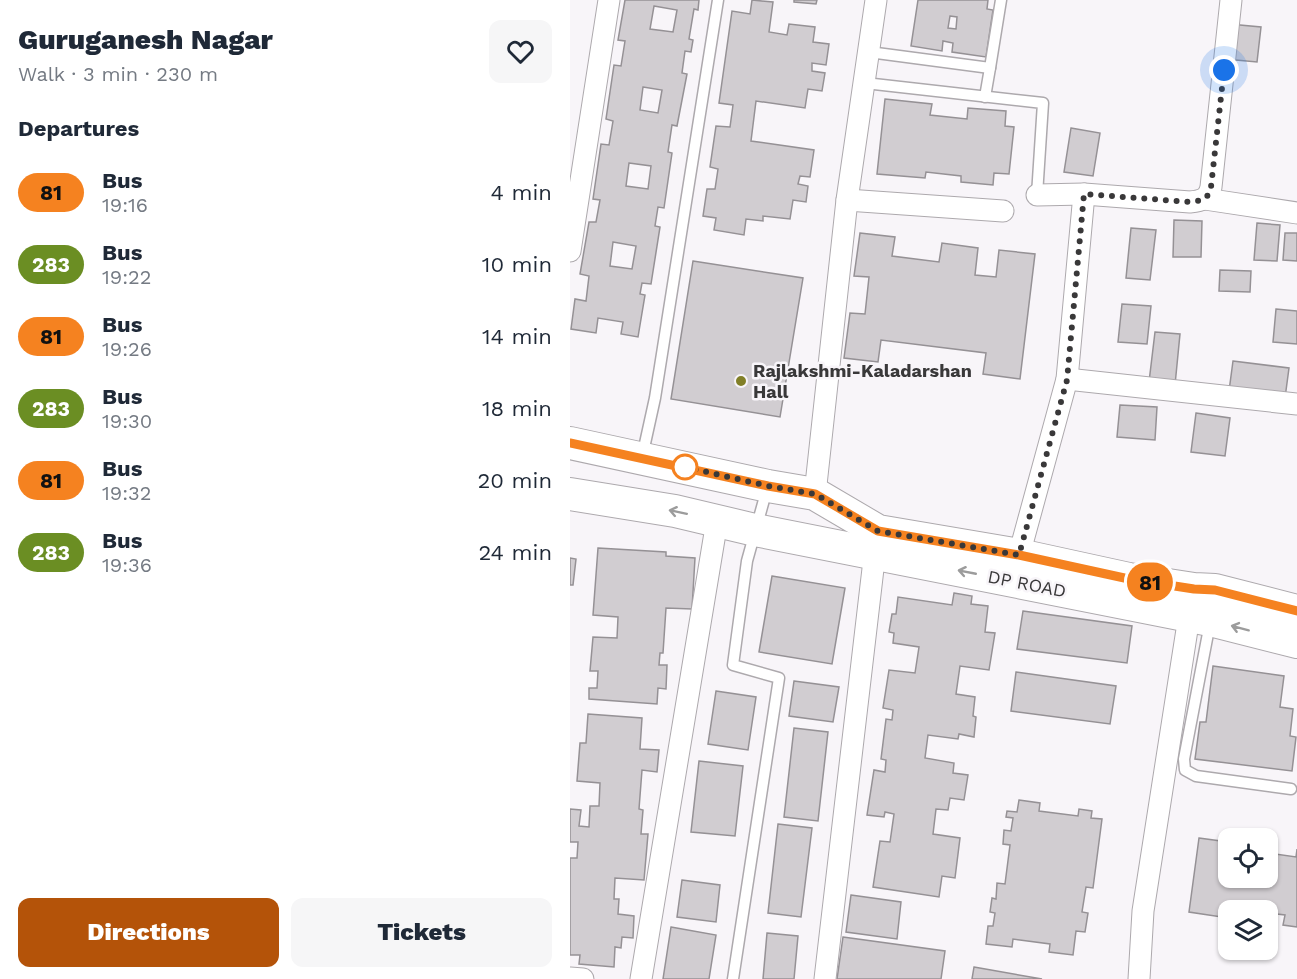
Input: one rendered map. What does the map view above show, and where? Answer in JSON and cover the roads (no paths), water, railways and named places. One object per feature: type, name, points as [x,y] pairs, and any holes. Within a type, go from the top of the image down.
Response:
[{"type":"main road","name":"DP ROAD","points":[[570,443],[815,494],[876,542],[1206,604],[1297,611]]},
{"type":"main road","name":"DP ROAD","points":[[570,494],[675,511],[756,530],[1019,555],[1129,579],[1206,604],[1297,642]]},
{"type":"street","points":[[570,251],[609,0]]},
{"type":"street","points":[[815,494],[847,200],[876,0]]},
{"type":"street","points":[[1205,199],[1210,194],[1211,187],[1231,0]]},
{"type":"street","points":[[1019,555],[1067,380],[1084,194]]},
{"type":"street","points":[[1037,195],[1084,194],[1190,202],[1205,199],[1297,213]]},
{"type":"street","points":[[847,200],[1003,211]]},
{"type":"street","points":[[1067,380],[1297,404]]},
{"type":"street","points":[[640,979],[717,521]]},
{"type":"street","points":[[825,979],[876,542]]},
{"type":"street","points":[[1139,979],[1143,911],[1206,604]]},
{"type":"street","points":[[570,978],[583,979]]},
{"type":"lane","points":[[642,457],[655,398],[718,0]]},
{"type":"lane","points":[[986,97],[1001,0]]},
{"type":"lane","points":[[869,52],[990,68]]},
{"type":"lane","points":[[865,83],[1043,103],[1037,195]]},
{"type":"lane","points":[[733,979],[779,678],[733,666],[747,561],[768,486]]},
{"type":"lane","points":[[1206,604],[1184,759],[1185,770],[1196,776],[1291,789]]},
{"type":"place","name":"Rajlakshmi-Kaladarshan Hall","points":[[741,381]]}]
